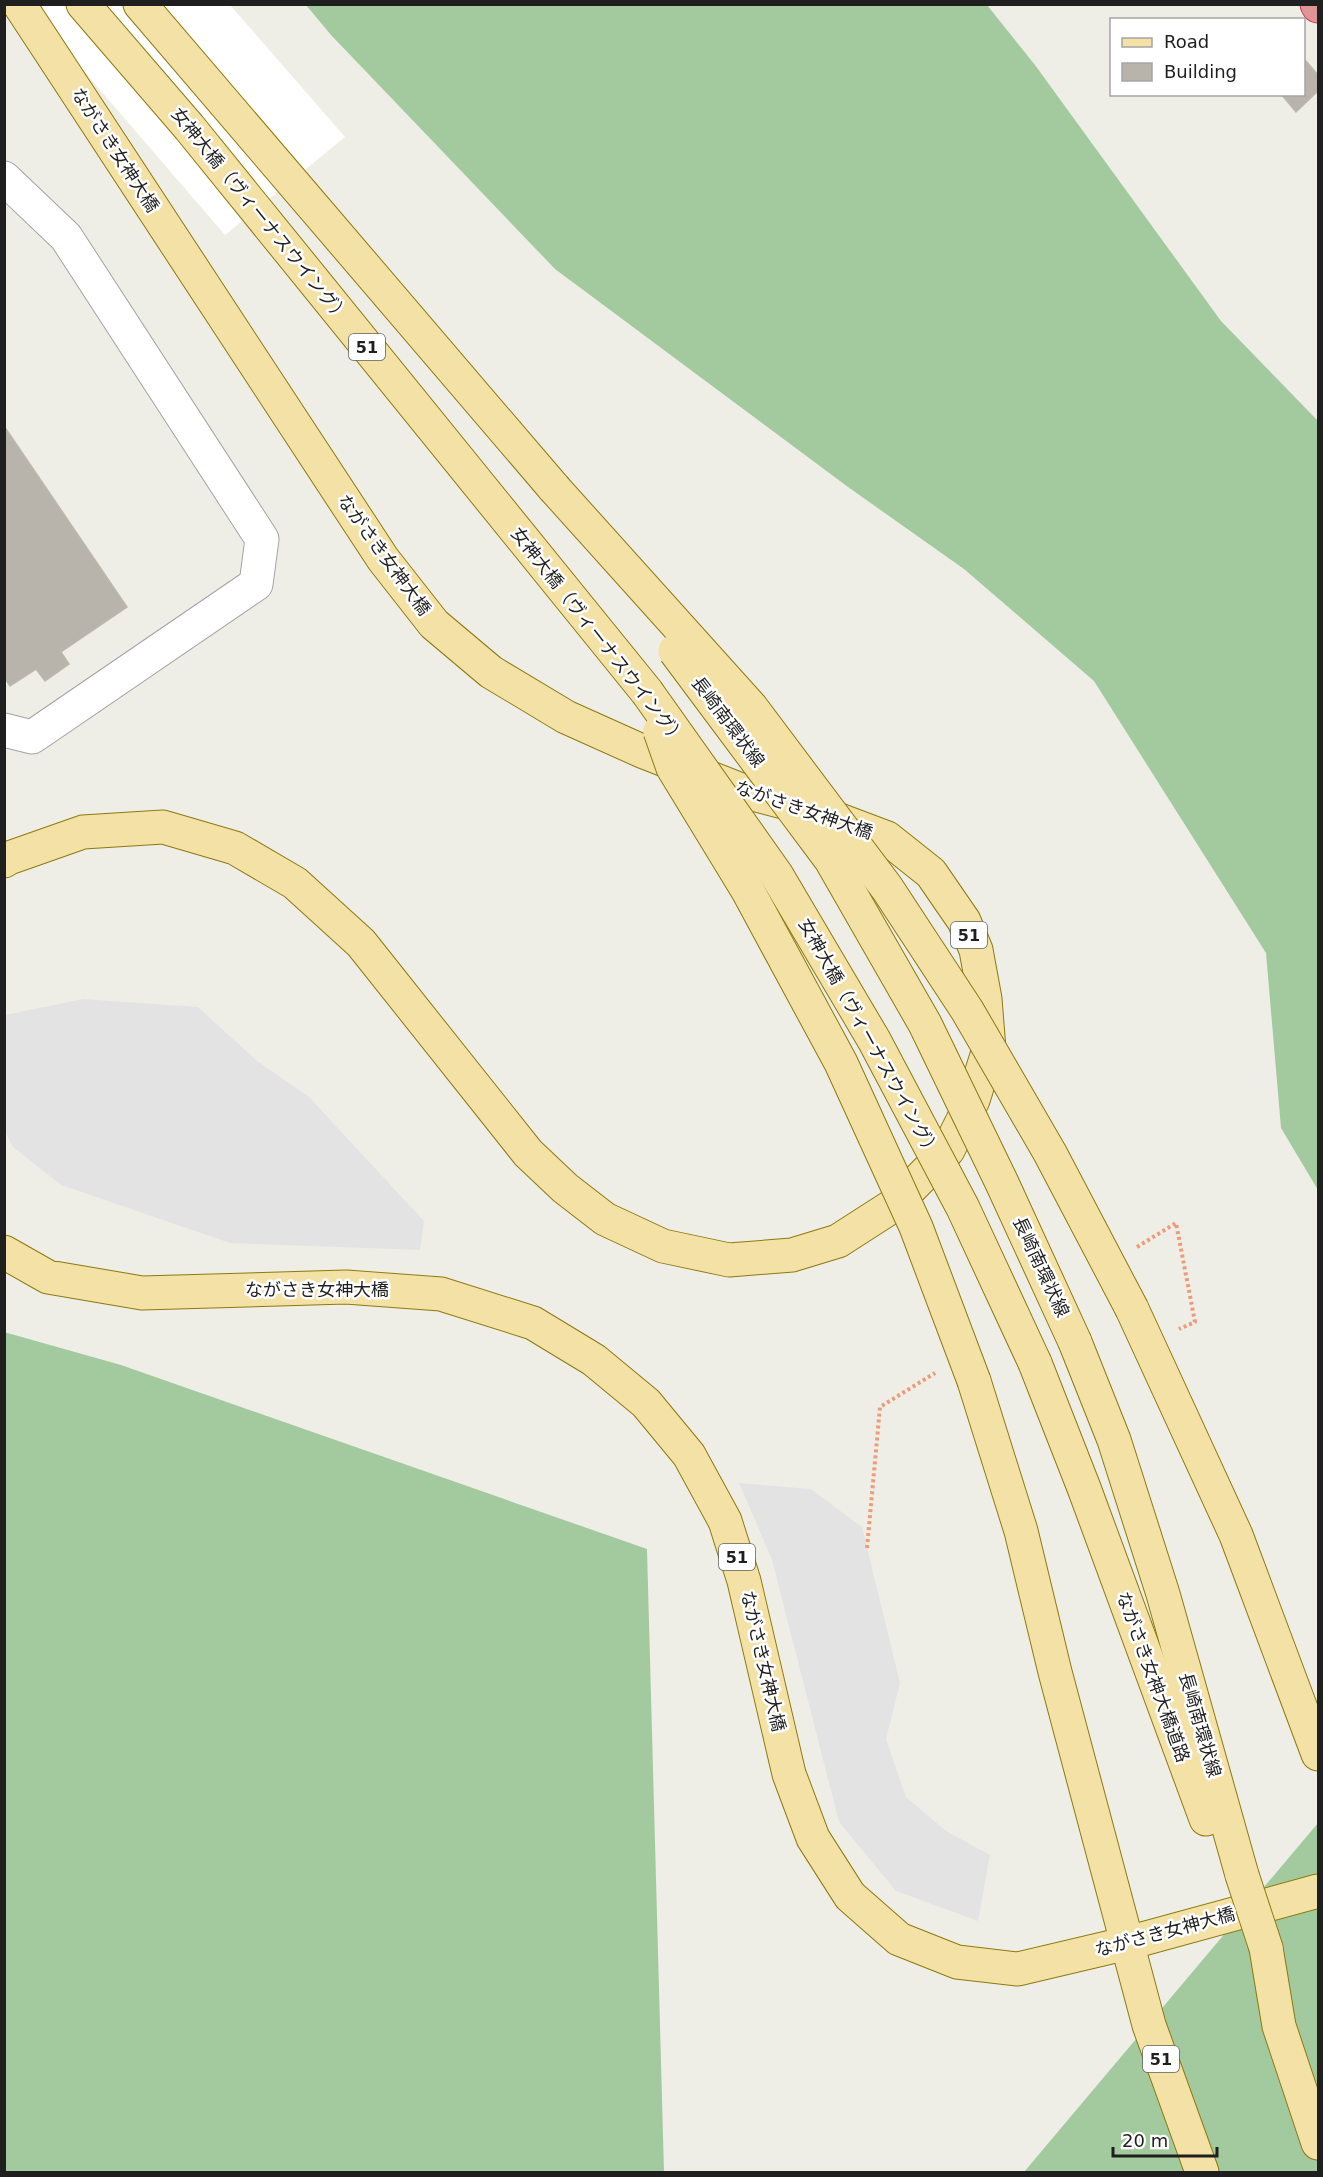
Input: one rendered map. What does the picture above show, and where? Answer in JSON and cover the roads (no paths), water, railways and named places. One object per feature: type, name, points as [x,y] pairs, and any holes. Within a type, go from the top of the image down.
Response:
[{"type":"main road","name":"ながさき女神大橋","points":[[4,861],[82,832],[163,827],[236,848],[295,883],[360,943],[528,1153],[565,1188],[606,1219],[663,1246],[729,1260],[792,1255],[838,1241],[894,1205],[948,1150],[973,1100],[989,1048],[981,975],[976,950],[964,921],[931,873],[887,838],[810,809],[749,793],[644,752],[566,717],[491,672],[434,624],[383,559],[20,4]]},
{"type":"main road","name":"女神大橋（ヴィーナスウイング）","points":[[83,4],[189,127],[647,692],[776,874],[874,1040],[963,1209],[1035,1363]]},
{"type":"main road","name":"51","points":[[140,4],[554,488]]},
{"type":"main road","points":[[554,488],[751,706],[887,888],[967,1010],[1050,1153],[1132,1309],[1236,1534],[1318,1754]]},
{"type":"main road","name":"長崎南環状線","points":[[554,488],[831,860],[925,1024],[1076,1342],[1114,1440],[1163,1594],[1235,1879],[1318,2143]]},
{"type":"main road","points":[[647,692],[673,768],[748,891],[841,1063],[916,1227],[974,1381],[1021,1531],[1055,1672],[1128,1943]]},
{"type":"main road","name":"ながさき女神大橋","points":[[4,1252],[48,1277],[142,1293],[346,1287],[441,1294],[533,1323],[594,1360],[646,1403],[689,1455],[725,1521],[744,1581],[789,1774],[813,1838],[849,1896],[899,1939],[957,1962],[1018,1969],[1128,1943],[1318,1891]]},
{"type":"main road","name":"ながさき女神大橋道路","points":[[1035,1363],[1084,1488],[1208,1826],[1235,1879]]},
{"type":"main road","name":"51","points":[[1128,1943],[1149,2025],[1202,2172]]},
{"type":"lane","points":[[4,178],[66,237],[262,538],[256,584],[32,737],[4,730]]}]
